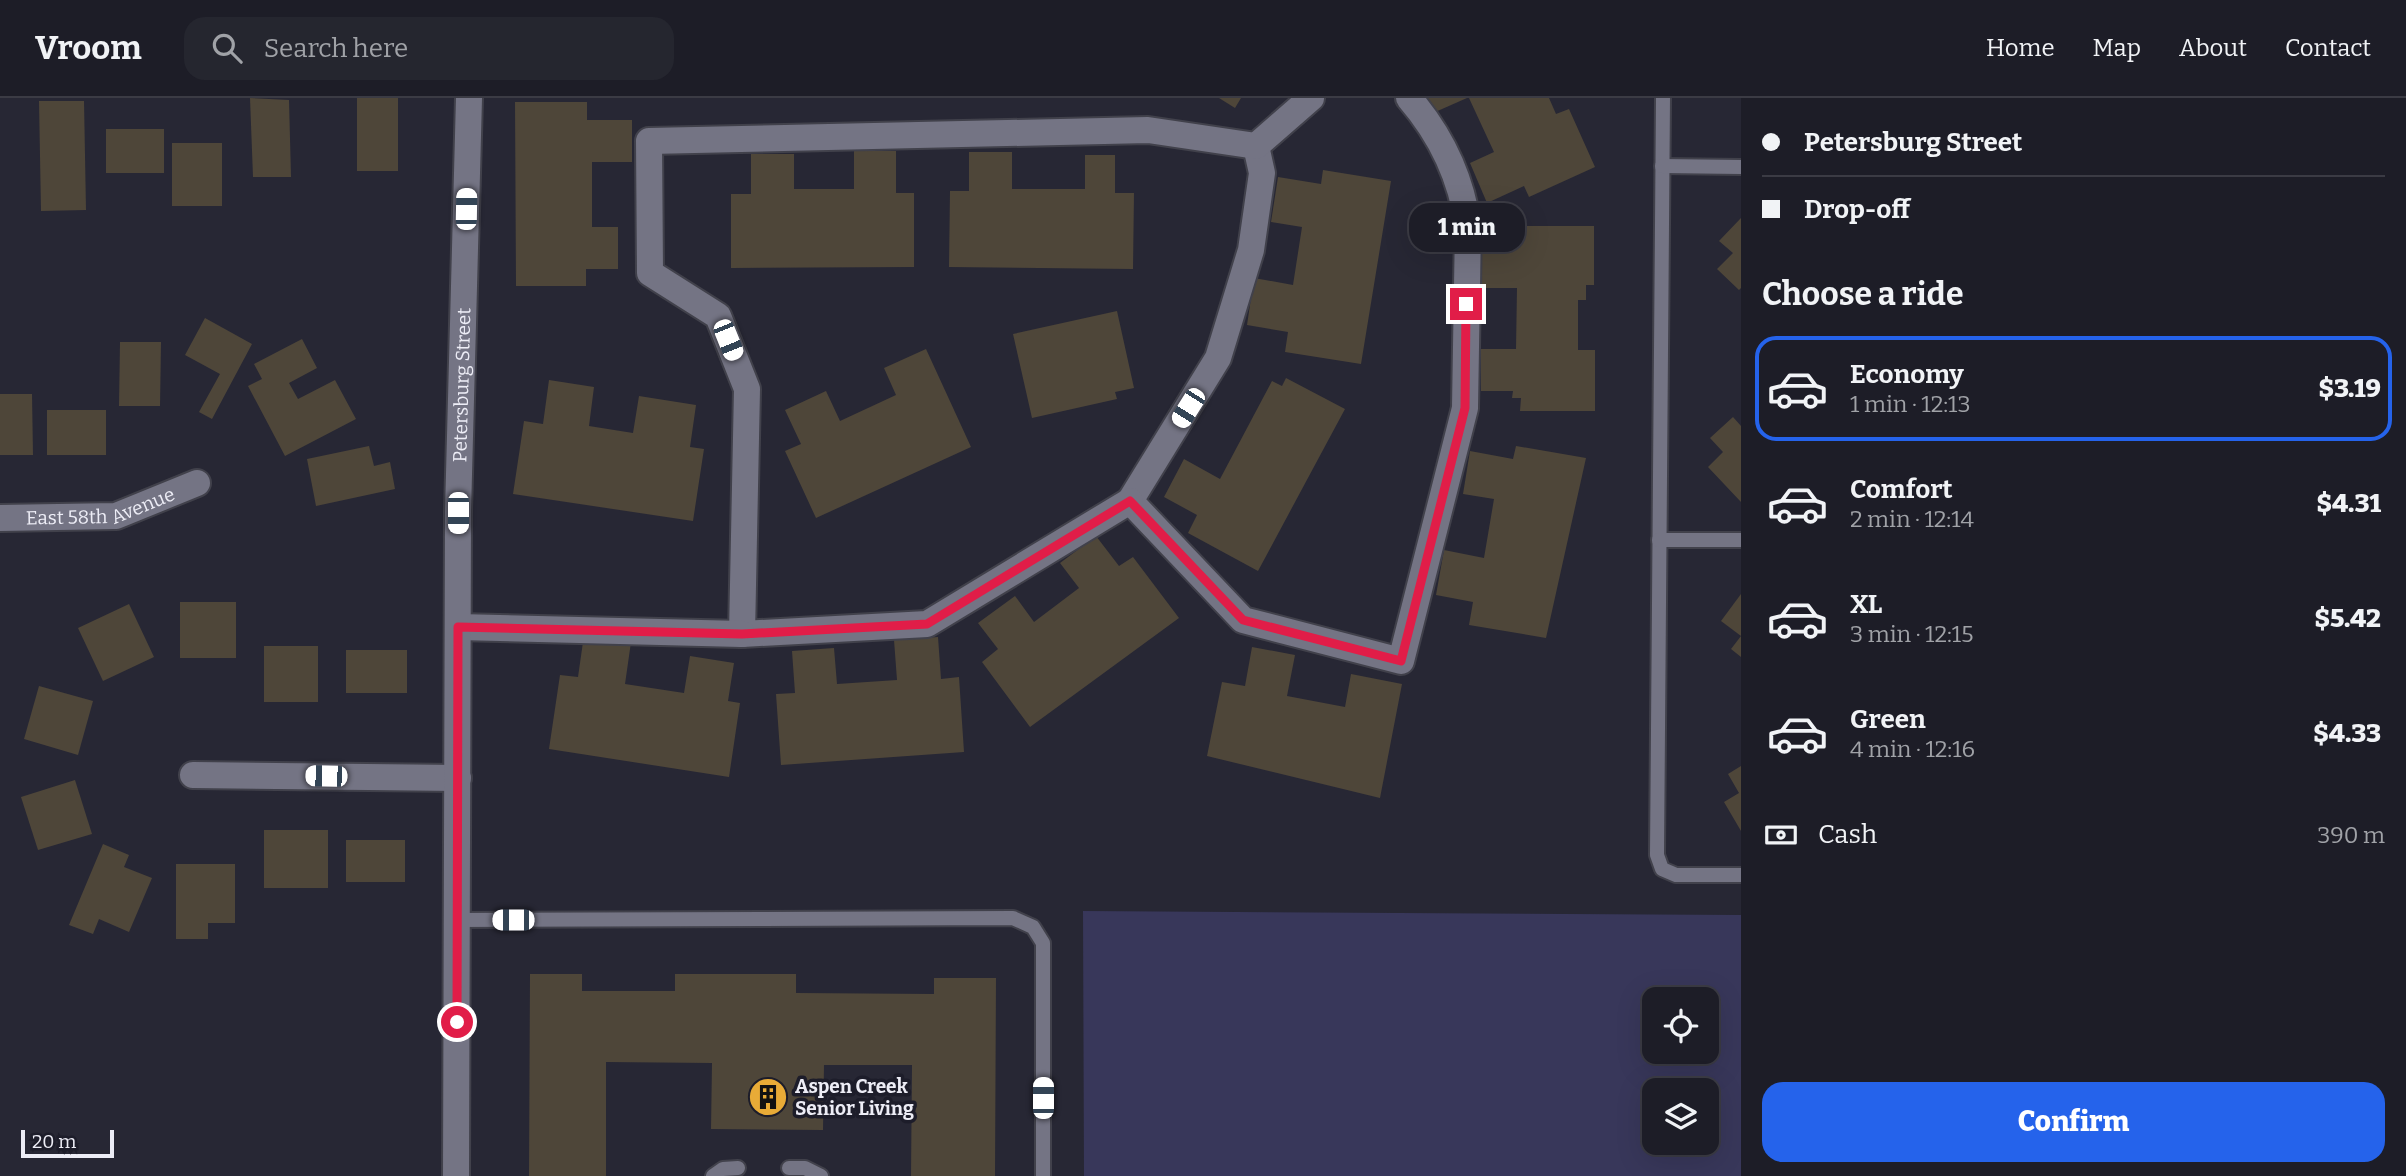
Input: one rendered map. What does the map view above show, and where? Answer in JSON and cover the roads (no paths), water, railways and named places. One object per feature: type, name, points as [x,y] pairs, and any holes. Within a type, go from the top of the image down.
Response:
[{"type":"street","name":"Petersburg Street","points":[[456,1176],[458,513],[469,98]]},
{"type":"street","points":[[742,634],[747,389],[718,316],[650,273],[649,141],[1148,130],[1256,146],[1311,98]]},
{"type":"street","points":[[1130,501],[1243,620],[1401,661],[1465,408],[1468,226],[1457,178],[1443,146],[1409,98]]},
{"type":"street","points":[[458,627],[742,634],[927,624],[1130,501],[1218,358],[1251,250],[1262,173],[1256,146]]},
{"type":"street","name":"East 58th Avenue","points":[[0,518],[116,516],[197,483]]},
{"type":"street","points":[[192,775],[458,778]]},
{"type":"lane","points":[[1663,98],[1657,855],[1662,869],[1676,875],[1741,875]]},
{"type":"lane","points":[[1662,166],[1741,167]]},
{"type":"lane","points":[[1659,540],[1741,540]]},
{"type":"lane","points":[[458,920],[1013,918],[1023,922],[1033,927],[1043,943],[1043,1176]]},
{"type":"lane","points":[[713,1176],[723,1169],[738,1168]]},
{"type":"lane","points":[[789,1168],[805,1168],[821,1176]]},
{"type":"place","name":"Aspen Creek Senior Living","points":[[768,1097]]}]
